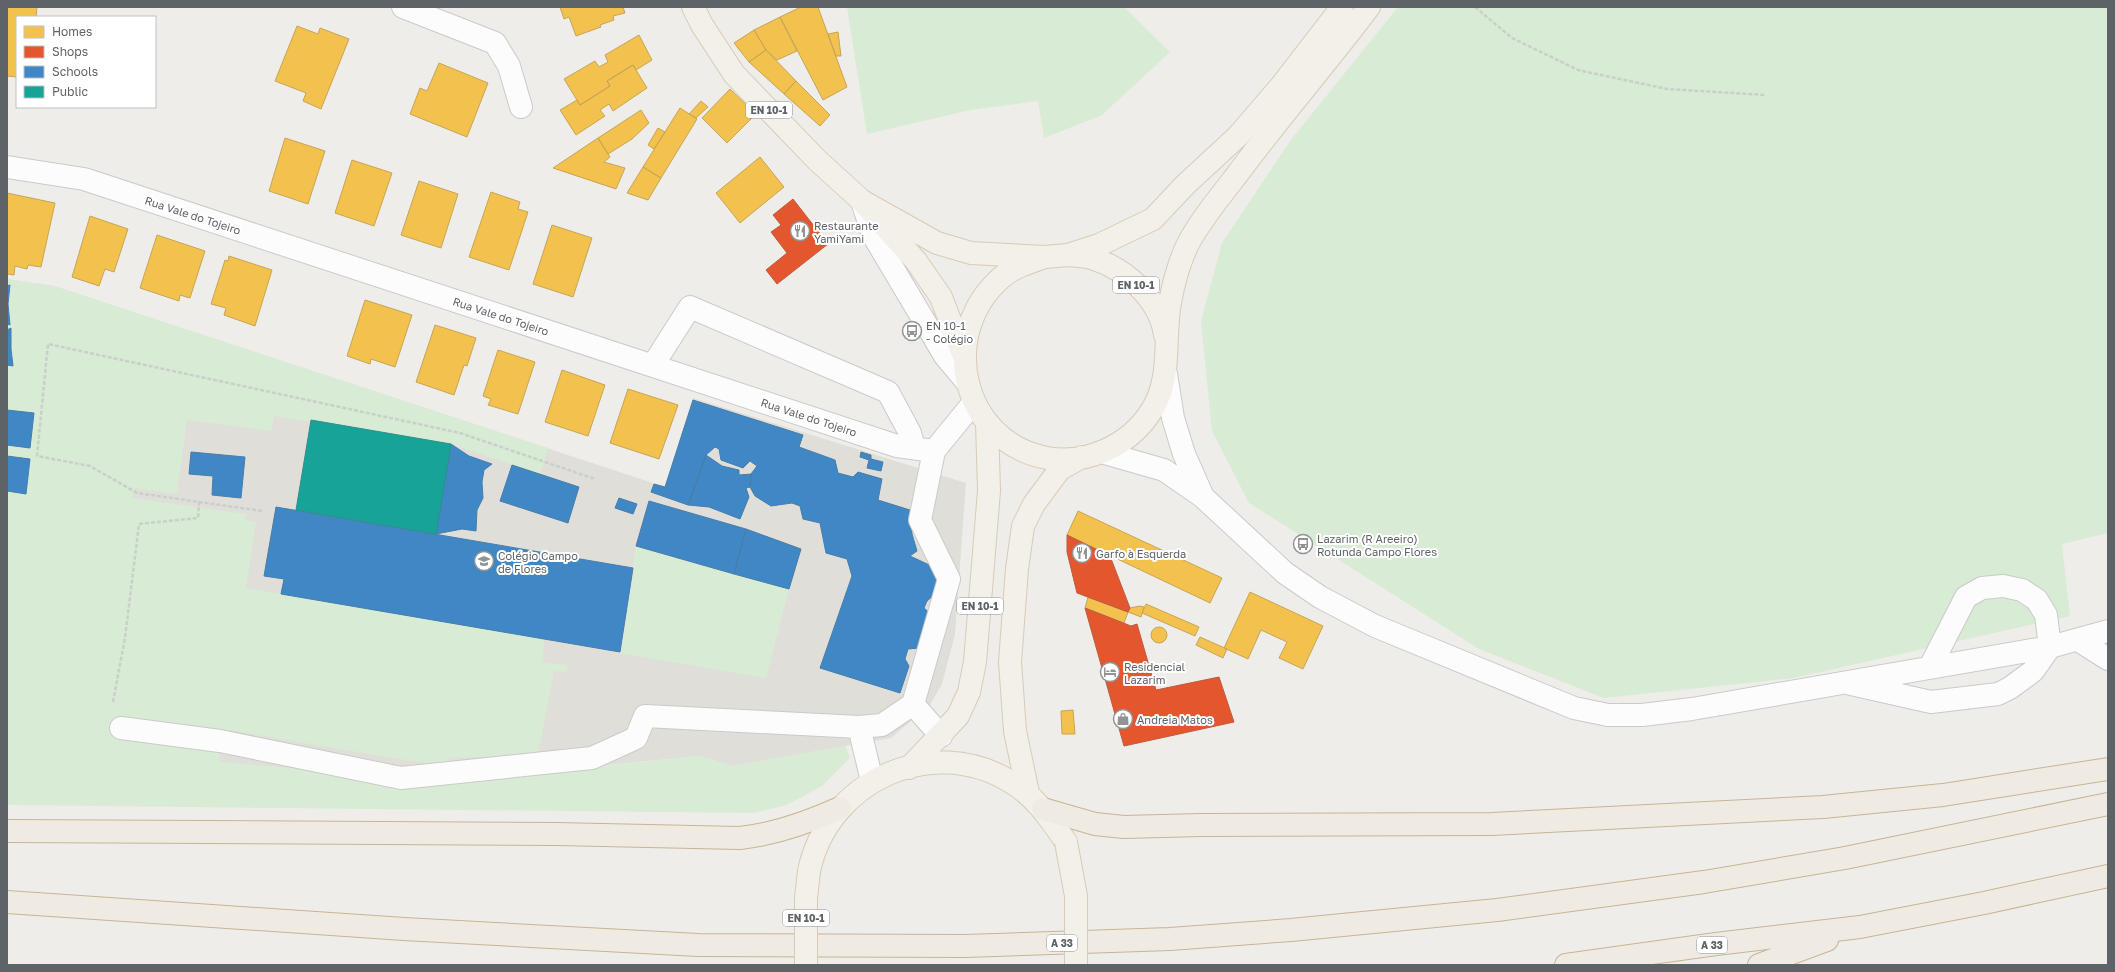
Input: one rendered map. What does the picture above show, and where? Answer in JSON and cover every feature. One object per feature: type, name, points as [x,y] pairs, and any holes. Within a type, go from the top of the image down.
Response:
[{"type":"highway","points":[[1043,809],[1095,824],[1124,828],[1201,825],[1492,824],[1822,807],[1943,795],[2108,769]]},
{"type":"highway","name":"A 33","points":[[7,902],[404,929],[698,945],[965,946],[1170,938],[1291,930],[1497,910],[1704,882],[1853,857],[2108,804]]},
{"type":"highway","points":[[7,831],[556,834],[740,838],[769,834],[806,823],[840,808]]},
{"type":"highway","name":"A 33","points":[[1566,965],[1716,944],[1860,927],[1984,903],[2108,876]]},
{"type":"highway","points":[[1759,965],[1860,927]]},
{"type":"main road","name":"EN 10-1","points":[[694,7],[702,25],[734,74],[817,160],[862,201],[916,261],[941,297],[964,357]]},
{"type":"main road","points":[[1068,255],[1099,245],[1153,219],[1185,185],[1238,136],[1342,7]]},
{"type":"main road","points":[[1167,352],[1170,303],[1186,247],[1215,203],[1259,144],[1369,7]]},
{"type":"main road","name":"EN 10-1","points":[[862,201],[937,243],[971,253],[1045,257],[1068,255],[1091,258],[1112,267],[1130,278],[1145,294],[1156,311],[1164,332],[1167,352],[1166,374],[1160,395],[1150,413],[1135,432],[1116,446],[1070,459],[1047,458],[1024,450],[1004,439],[987,422],[974,402],[966,381],[964,357],[966,334],[974,312],[986,292],[1003,276],[1023,264],[1045,257]]},
{"type":"main road","name":"EN 10-1","points":[[909,768],[941,736],[958,716],[969,692],[975,662],[990,491],[987,422]]},
{"type":"main road","name":"EN 10-1","points":[[1028,794],[1015,731],[1010,669],[1017,569],[1023,526],[1034,504],[1060,469],[1092,454]]},
{"type":"main road","name":"EN 10-1","points":[[806,965],[806,898],[809,871],[818,840],[840,808],[872,781],[897,770],[931,762],[955,763],[987,770],[1010,782],[1028,794],[1043,809],[1066,842],[1076,896],[1076,965]]},
{"type":"street","points":[[403,7],[495,43],[509,66],[521,107]]},
{"type":"street","name":"Rua Vale do Tojeiro","points":[[7,168],[84,179],[896,446],[924,450]]},
{"type":"street","points":[[862,201],[873,235],[945,356],[966,381]]},
{"type":"street","points":[[121,728],[220,741],[401,778],[592,758],[636,738],[645,716],[859,727],[882,725],[913,704],[949,579],[920,520],[924,450],[910,433],[888,392],[690,307],[652,365]]},
{"type":"street","points":[[1166,374],[1172,418],[1184,454],[1202,497]]},
{"type":"street","points":[[924,450],[974,402]]},
{"type":"street","points":[[1092,454],[1164,470],[1202,497],[1280,568],[1320,597],[1375,626],[1574,708],[1608,715],[1642,715],[1692,709],[1840,682],[2050,647],[2108,631]]},
{"type":"street","points":[[1840,682],[1931,702],[1998,694],[2034,671],[2050,647],[2046,615],[2036,600],[2022,590],[2002,586],[1982,588],[1966,597],[1930,667]]},
{"type":"street","points":[[2078,640],[2108,659]]},
{"type":"street","points":[[913,704],[941,736]]},
{"type":"street","points":[[859,727],[872,781]]},
{"type":"path","points":[[1475,7],[1512,38],[1578,70],[1667,89],[1766,95]]},
{"type":"path","points":[[262,511],[137,493],[90,466],[37,456],[48,344],[460,433],[595,480]]},
{"type":"path","points":[[121,728],[111,712],[125,638],[139,524],[198,518],[199,502]]},
{"type":"shaded area","name":"Colégio Campo de Flores","points":[[7,279],[54,286],[665,487],[693,398],[966,483],[955,634],[942,684],[930,705],[891,738],[733,766],[699,756],[392,786],[218,762]]},
{"type":"green space","points":[[847,7],[1124,7],[1170,52],[1102,115],[1044,138],[1038,101],[970,110],[867,134]]},
{"type":"green space","points":[[1398,7],[2108,7],[2108,533],[2062,544],[2070,616],[1794,678],[1604,698],[1479,649],[1249,503],[1212,431],[1201,321],[1222,243],[1290,141]]},
{"type":"green space","points":[[7,279],[54,286],[548,448],[540,474],[451,444],[274,416],[272,431],[187,420],[177,494],[134,488],[132,498],[246,514],[245,520],[256,522],[246,588],[545,639],[542,662],[568,665],[566,672],[554,671],[538,755],[449,758],[448,767],[222,729],[219,762],[304,769],[590,767],[699,756],[733,766],[845,746],[850,758],[822,786],[787,805],[753,813],[7,805]]},
{"type":"green space","points":[[636,546],[789,589],[766,678],[620,653]]},
{"type":"building: Homes","points":[[7,7],[37,7],[36,16],[16,16],[16,77],[7,76]]},
{"type":"building: Homes","points":[[560,7],[623,7],[625,13],[613,16],[614,20],[600,25],[601,27],[576,36],[569,17],[564,19]]},
{"type":"building: Homes","points":[[801,7],[818,7],[847,87],[823,100],[780,17]]},
{"type":"building: Homes","points":[[780,17],[797,51],[777,60],[766,50],[754,30]]},
{"type":"building: Homes","points":[[297,26],[318,34],[320,28],[349,39],[321,109],[303,101],[306,93],[275,81]]},
{"type":"building: Homes","points":[[754,30],[766,50],[749,62],[734,43]]},
{"type":"building: Homes","points":[[838,32],[841,56],[836,56],[828,34]]},
{"type":"building: Homes","points":[[639,35],[652,60],[636,70],[633,65],[607,81],[610,86],[580,105],[564,79],[595,61],[599,67],[608,62],[605,55]]},
{"type":"building: Homes","points":[[766,50],[796,81],[784,94],[749,62]]},
{"type":"building: Homes","points":[[439,63],[488,83],[467,137],[410,114],[420,88],[427,91]]},
{"type":"building: Homes","points":[[633,65],[647,88],[613,111],[609,104],[600,110],[605,116],[576,135],[560,110],[577,100],[580,105],[610,86],[607,81]]},
{"type":"building: Homes","points":[[796,81],[830,115],[820,126],[784,94]]},
{"type":"building: Homes","points":[[730,89],[756,114],[727,143],[702,118]]},
{"type":"building: Homes","points":[[701,101],[708,107],[696,118],[689,114]]},
{"type":"building: Homes","points":[[680,108],[697,119],[661,178],[643,167]]},
{"type":"building: Homes","points":[[641,110],[649,123],[632,139],[608,154],[598,138]]},
{"type":"building: Homes","points":[[658,128],[665,132],[654,149],[648,145]]},
{"type":"building: Homes","points":[[285,138],[325,151],[308,204],[269,191]]},
{"type":"building: Homes","points":[[598,138],[610,157],[604,162],[625,168],[616,189],[553,168]]},
{"type":"building: Homes","points":[[760,157],[784,187],[740,223],[716,193]]},
{"type":"building: Homes","points":[[352,160],[392,173],[374,226],[335,213]]},
{"type":"building: Homes","points":[[643,167],[661,178],[648,200],[627,193]]},
{"type":"building: Homes","points":[[419,181],[458,194],[441,248],[401,235]]},
{"type":"building: Homes","points":[[491,192],[520,202],[518,209],[528,212],[509,270],[469,257]]},
{"type":"building: Homes","points":[[7,193],[55,203],[41,267],[28,265],[27,269],[15,266],[14,275],[7,274]]},
{"type":"building: Homes","points":[[90,216],[128,229],[114,272],[105,269],[99,286],[72,277]]},
{"type":"building: Homes","points":[[552,225],[592,238],[573,297],[533,284]]},
{"type":"building: Homes","points":[[157,235],[205,251],[190,298],[180,295],[179,301],[140,288]]},
{"type":"building: Homes","points":[[229,256],[272,270],[255,326],[224,315],[226,308],[211,304],[225,260],[228,261]]},
{"type":"building: Homes","points":[[365,300],[412,315],[395,367],[371,359],[370,364],[347,356]]},
{"type":"building: Homes","points":[[435,325],[476,338],[467,366],[464,365],[454,395],[416,382]]},
{"type":"building: Homes","points":[[498,350],[535,362],[518,414],[488,405],[491,399],[483,396]]},
{"type":"building: Homes","points":[[562,370],[605,385],[588,436],[545,422]]},
{"type":"building: Homes","points":[[628,389],[678,405],[659,459],[610,443]]},
{"type":"building: Homes","points":[[1078,511],[1222,578],[1210,603],[1067,535]]},
{"type":"building: Homes","points":[[1250,592],[1323,626],[1303,669],[1279,658],[1287,642],[1261,630],[1248,659],[1224,648]]},
{"type":"building: Homes","points":[[1088,597],[1128,612],[1124,623],[1085,608]]},
{"type":"building: Homes","points":[[1146,604],[1199,627],[1195,636],[1142,613]]},
{"type":"building: Homes","points":[[1140,606],[1144,607],[1141,617],[1128,612],[1130,608]]},
{"type":"building: Homes","points":[[1159,627],[1165,629],[1167,635],[1165,641],[1159,643],[1153,641],[1151,635],[1153,629]]},
{"type":"building: Homes","points":[[1200,637],[1227,649],[1223,658],[1196,645]]},
{"type":"building: Homes","points":[[1073,710],[1075,734],[1062,734],[1061,711]]},
{"type":"building: Shops","points":[[793,199],[828,244],[777,284],[766,270],[787,253],[771,232],[781,225],[773,215]]},
{"type":"building: Shops","points":[[1067,535],[1110,556],[1130,608],[1128,612],[1077,593],[1067,552]]},
{"type":"building: Shops","points":[[1085,608],[1131,626],[1137,624],[1156,690],[1219,677],[1234,722],[1124,746]]},
{"type":"building: Schools","points":[[10,285],[8,304],[10,325],[7,324],[7,286]]},
{"type":"building: Schools","points":[[11,328],[13,366],[7,365],[7,330]]},
{"type":"building: Schools","points":[[693,400],[803,435],[799,447],[835,460],[838,473],[853,477],[858,472],[882,479],[878,500],[910,510],[912,534],[917,551],[910,556],[938,569],[942,588],[927,601],[924,608],[932,615],[920,648],[908,649],[905,659],[909,666],[900,693],[820,668],[852,576],[847,559],[826,553],[820,523],[803,519],[800,506],[792,503],[771,506],[755,496],[750,487],[751,474],[757,466],[750,461],[743,468],[721,460],[719,449],[715,447],[706,455],[688,505],[651,492],[654,484],[665,487]]},
{"type":"building: Schools","points":[[7,410],[34,413],[30,448],[7,445]]},
{"type":"building: Schools","points":[[451,444],[469,456],[492,464],[484,470],[482,482],[483,498],[477,510],[476,531],[462,529],[436,534]]},
{"type":"building: Schools","points":[[191,452],[245,457],[241,498],[212,495],[213,476],[189,474]]},
{"type":"building: Schools","points":[[861,452],[871,455],[871,459],[883,462],[881,471],[867,468],[869,460],[860,457]]},
{"type":"building: Schools","points":[[706,455],[722,466],[739,470],[739,475],[751,474],[750,487],[746,488],[749,497],[740,519],[709,507],[688,505]]},
{"type":"building: Schools","points":[[7,456],[30,459],[26,494],[7,491]]},
{"type":"building: Schools","points":[[512,465],[579,487],[568,523],[500,501]]},
{"type":"building: Schools","points":[[619,498],[637,504],[633,514],[615,508]]},
{"type":"building: Schools","points":[[649,501],[746,529],[734,574],[636,546]]},
{"type":"building: Schools","points":[[276,507],[633,568],[620,652],[281,594],[284,579],[264,576]]},
{"type":"building: Schools","points":[[746,529],[801,549],[789,589],[734,574]]},
{"type":"building: Public","points":[[311,420],[451,444],[436,534],[296,510]]},
{"type":"place","name":"Restaurante YamiYami","points":[[800,231]]},
{"type":"place","name":"EN 10-1 - Colégio","points":[[912,331]]},
{"type":"place","name":"Lazarim (R Areeiro) Rotunda Campo Flores","points":[[1303,544]]},
{"type":"place","name":"Garfo à Esquerda","points":[[1082,553]]},
{"type":"place","name":"Colégio Campo de Flores","points":[[484,561]]},
{"type":"place","name":"Residencial Lazarim","points":[[1110,672]]},
{"type":"place","name":"Andreia Matos","points":[[1123,719]]}]
